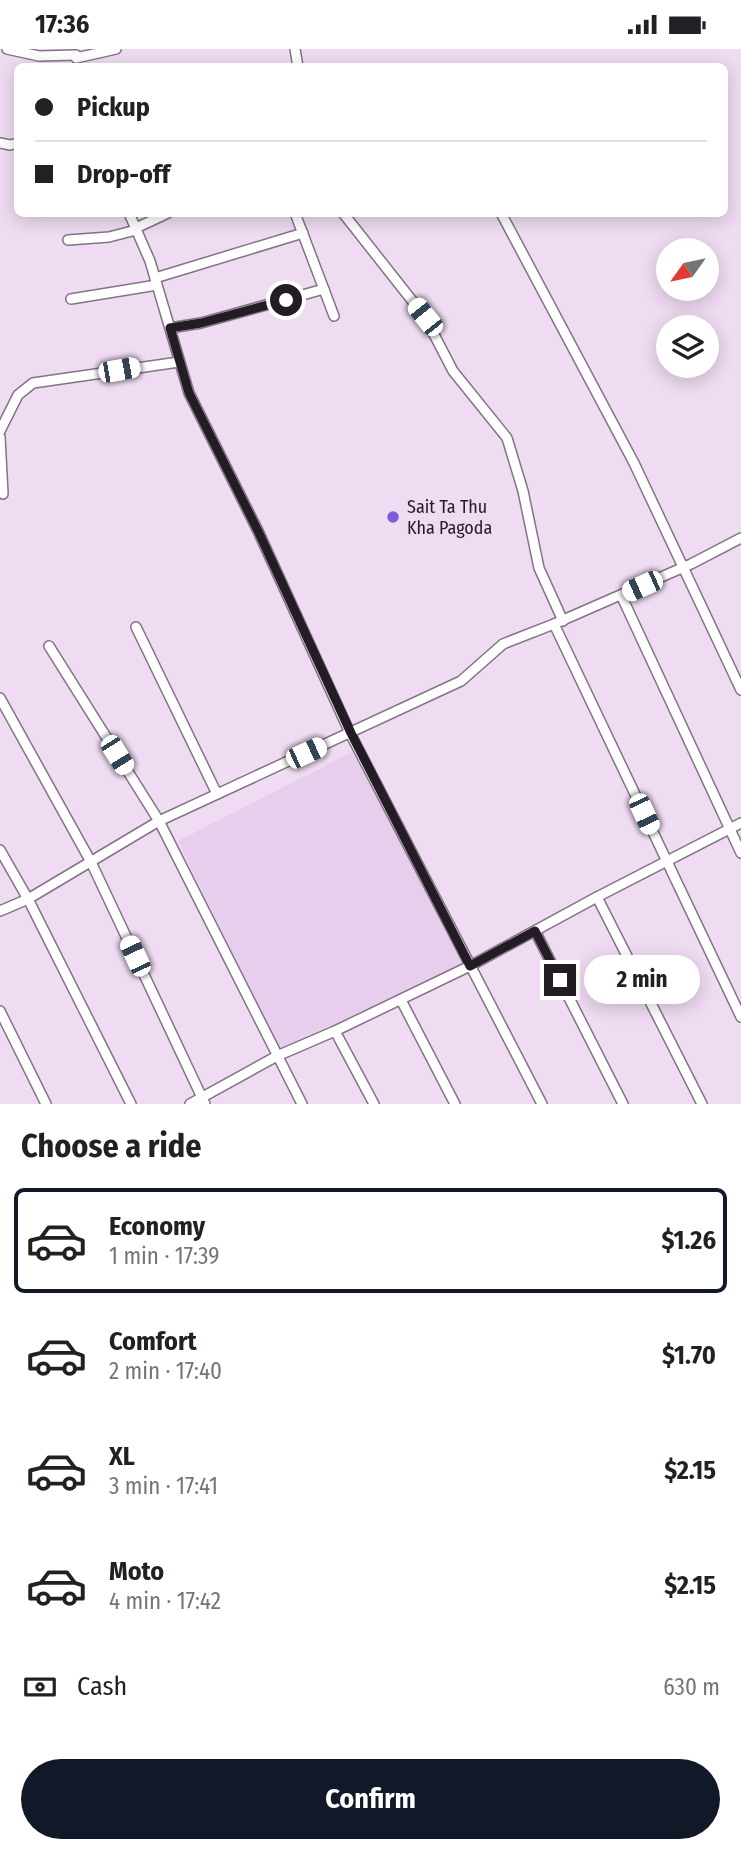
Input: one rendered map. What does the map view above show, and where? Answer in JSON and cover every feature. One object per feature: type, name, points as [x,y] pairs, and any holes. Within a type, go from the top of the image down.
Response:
[{"type":"street","points":[[7,49],[39,56],[76,57],[116,49]]},
{"type":"street","points":[[131,217],[156,282],[189,393],[258,531],[351,733],[542,1104]]},
{"type":"street","points":[[68,240],[109,237],[136,229],[161,217]]},
{"type":"street","points":[[297,217],[334,316]]},
{"type":"street","points":[[346,217],[425,317],[453,371],[507,438],[523,491],[539,568],[559,623],[666,861],[741,1017]]},
{"type":"street","points":[[503,217],[634,463],[741,690]]},
{"type":"street","points":[[71,299],[156,282],[303,233]]},
{"type":"street","points":[[170,328],[201,323],[324,289]]},
{"type":"street","points":[[0,431],[18,395],[33,383],[179,362]]},
{"type":"street","points":[[0,437],[3,494]]},
{"type":"street","points":[[0,911],[27,899],[159,821],[461,681],[503,644],[559,623],[741,538]]},
{"type":"street","points":[[621,595],[741,853]]},
{"type":"street","points":[[136,627],[218,794]]},
{"type":"street","points":[[48,646],[159,821],[302,1104]]},
{"type":"street","points":[[0,698],[91,862],[203,1101]]},
{"type":"street","points":[[190,1104],[203,1101],[277,1056],[470,966],[741,823]]},
{"type":"street","points":[[0,850],[131,1104]]},
{"type":"street","points":[[597,897],[702,1104]]},
{"type":"street","points":[[535,931],[624,1104]]},
{"type":"street","points":[[401,1000],[455,1104]]},
{"type":"street","points":[[0,1011],[46,1104]]},
{"type":"street","points":[[335,1031],[374,1104]]},
{"type":"shaded area","points":[[356,750],[464,965],[279,1049],[178,841]]},
{"type":"place","name":"Sait Ta Thu Kha Pagoda","points":[[393,517]]},
{"type":"route","points":[[286,300],[201,323],[170,328],[189,393],[258,531],[351,733],[470,966],[535,931],[560,980]]}]
